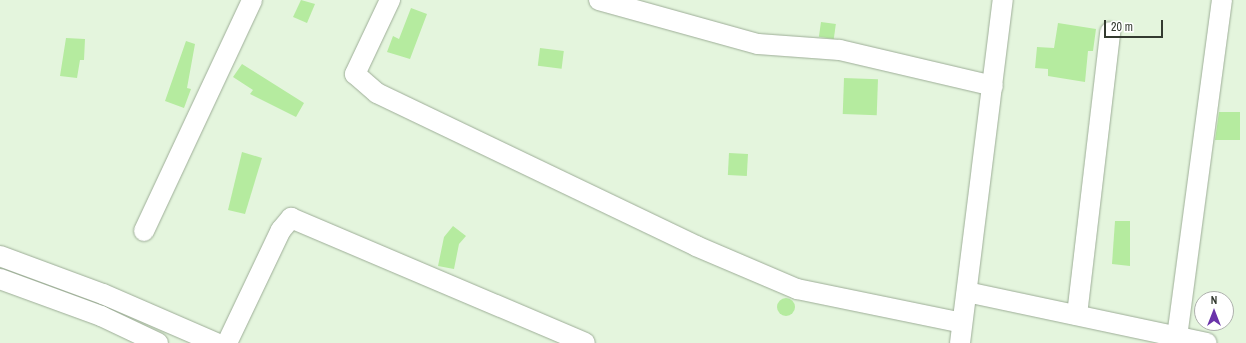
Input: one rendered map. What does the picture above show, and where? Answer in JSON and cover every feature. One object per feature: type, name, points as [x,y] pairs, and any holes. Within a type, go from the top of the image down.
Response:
[{"type":"street","points":[[144,230],[252,0]]},
{"type":"street","points":[[390,0],[355,74],[377,92],[696,246],[797,289],[962,323]]},
{"type":"street","points":[[599,0],[758,44],[840,50],[993,86]]},
{"type":"street","points":[[960,343],[1003,0]]},
{"type":"street","points":[[1176,336],[1222,0]]},
{"type":"street","points":[[1077,315],[1110,32]]},
{"type":"street","points":[[226,343],[281,230],[291,218],[585,343]]},
{"type":"street","points":[[0,256],[103,294],[216,343]]},
{"type":"street","points":[[0,279],[101,316],[158,343]]},
{"type":"street","points":[[967,292],[1205,343]]},
{"type":"building","points":[[301,0],[315,4],[307,23],[293,17]]},
{"type":"building","points":[[411,8],[427,14],[410,59],[387,52],[393,36],[399,39]]},
{"type":"building","points":[[821,22],[836,24],[834,39],[819,37]]},
{"type":"building","points":[[1058,23],[1096,29],[1093,51],[1088,51],[1085,82],[1048,76],[1048,69],[1035,68],[1037,47],[1054,48]]},
{"type":"building","points":[[66,38],[85,39],[84,60],[80,60],[77,78],[60,76]]},
{"type":"building","points":[[186,41],[195,44],[187,88],[191,89],[184,108],[165,101]]},
{"type":"building","points":[[540,48],[564,51],[562,69],[538,66]]},
{"type":"building","points":[[242,64],[304,103],[296,117],[250,94],[253,90],[233,77]]},
{"type":"building","points":[[844,78],[878,79],[877,115],[843,114]]},
{"type":"building","points":[[1219,112],[1240,112],[1240,140],[1215,140]]},
{"type":"building","points":[[242,152],[262,158],[245,214],[228,210]]},
{"type":"building","points":[[729,153],[748,154],[747,176],[728,175]]},
{"type":"building","points":[[1115,221],[1130,221],[1130,266],[1112,264]]},
{"type":"building","points":[[453,226],[466,236],[459,244],[454,269],[438,266],[444,237]]},
{"type":"building","points":[[782,298],[790,298],[795,303],[793,314],[790,316],[782,316],[777,311],[777,303]]}]
